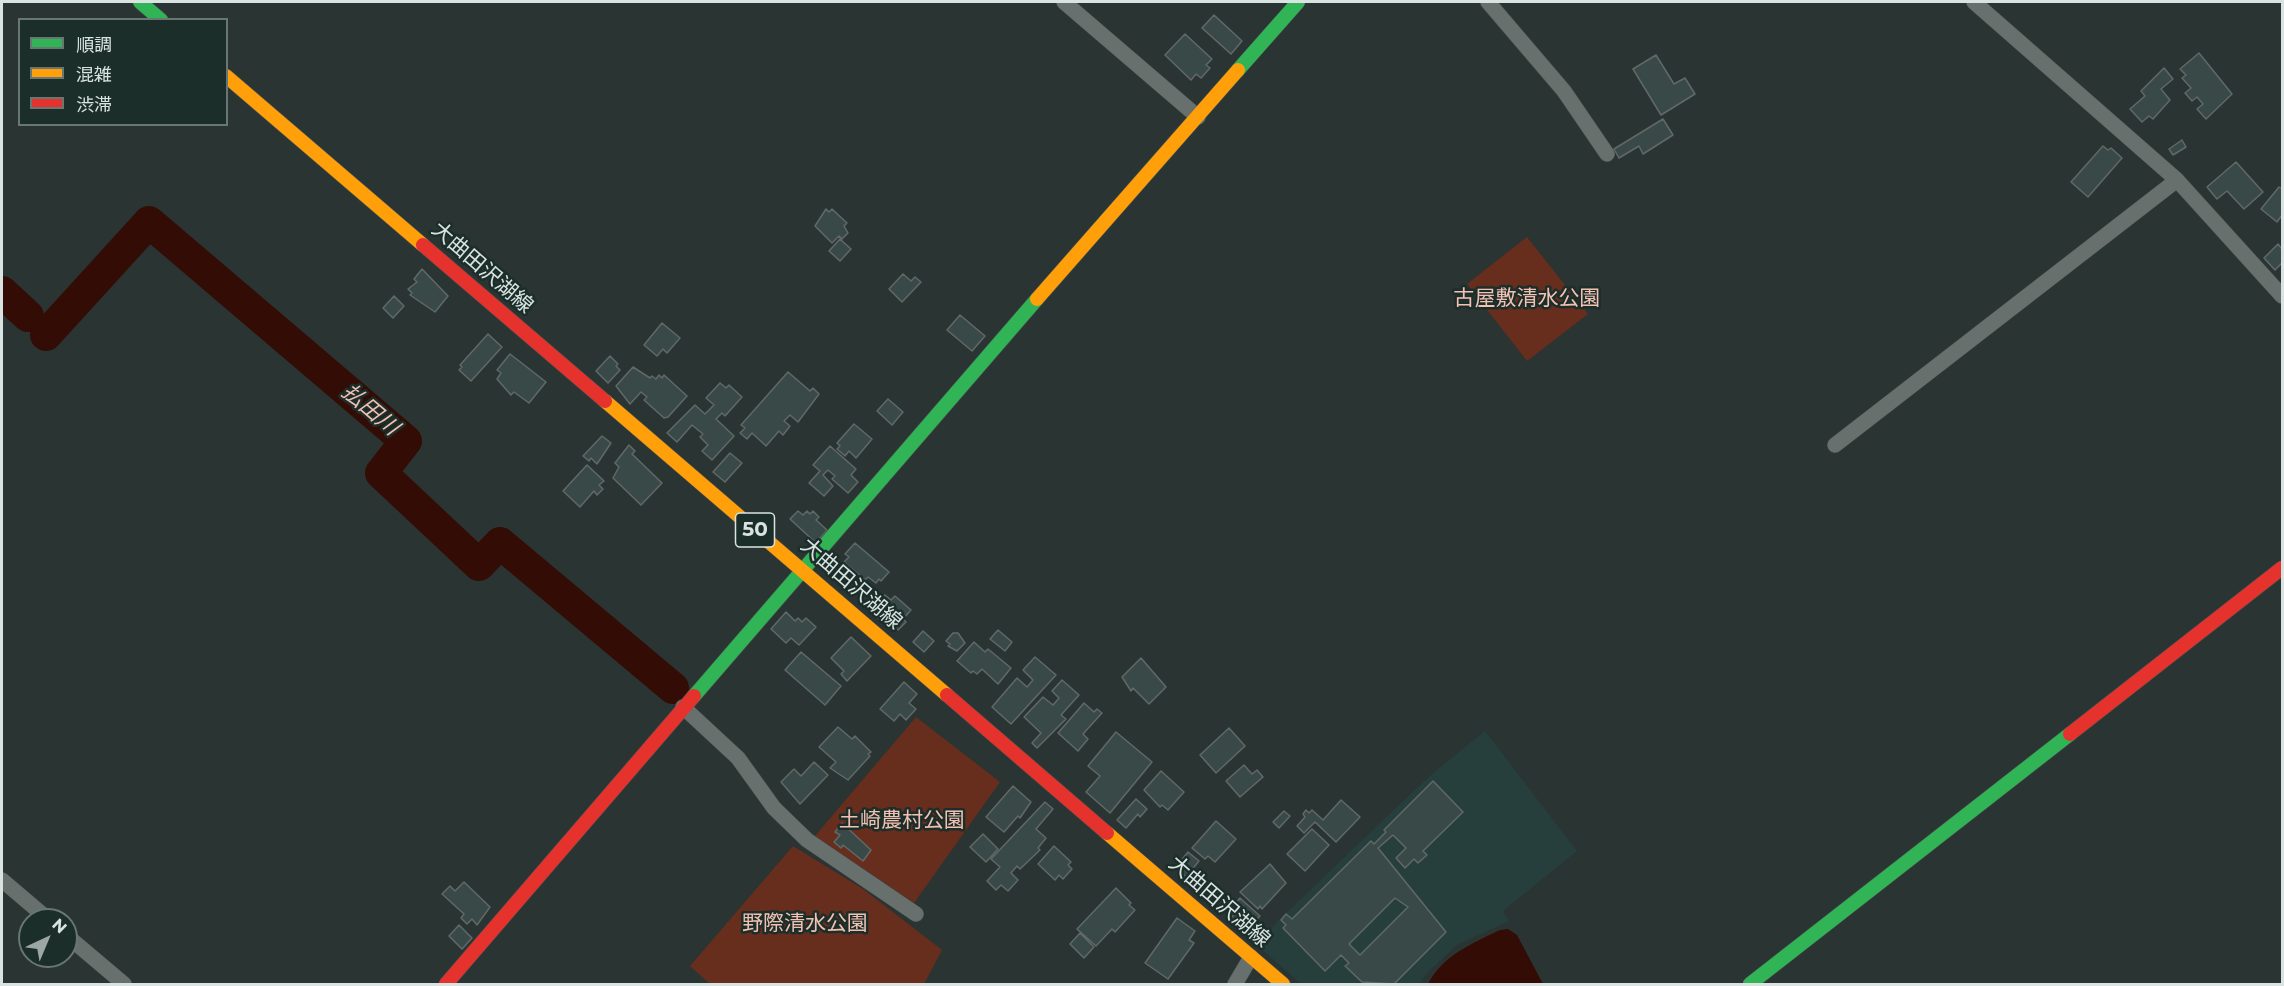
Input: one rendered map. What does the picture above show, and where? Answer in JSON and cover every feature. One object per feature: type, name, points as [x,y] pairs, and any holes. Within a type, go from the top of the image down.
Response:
[{"type":"street","points":[[140,2],[158,18]]},
{"type":"street","points":[[1064,2],[1198,117]]},
{"type":"street","points":[[446,984],[801,569],[1298,2]]},
{"type":"street","points":[[1488,2],[1564,91],[1607,154]]},
{"type":"street","points":[[1974,2],[2177,180],[2283,296]]},
{"type":"street","name":"大曲田沢湖線","points":[[228,78],[1283,984]]},
{"type":"street","points":[[1834,445],[2177,180]]},
{"type":"street","points":[[1750,984],[2283,568]]},
{"type":"street","points":[[683,707],[738,758],[774,808],[807,840],[916,914]]},
{"type":"street","points":[[2,880],[35,908]]},
{"type":"street","points":[[78,945],[124,984]]},
{"type":"street","points":[[1235,984],[1251,957]]},
{"type":"shaded area","points":[[1485,731],[1577,851],[1503,911],[1509,921],[1457,945],[1426,974],[1419,984],[1301,984],[1257,945],[1276,923],[1432,774]]},
{"type":"shaded area","points":[[1508,929],[1517,935],[1543,984],[1430,984],[1435,972],[1451,957],[1479,940],[1500,930]]},
{"type":"green space","name":"古屋敷清水公園","points":[[1527,237],[1588,314],[1527,361],[1467,284]]},
{"type":"green space","name":"土崎農村公園","points":[[916,717],[1000,782],[914,903],[815,836]]},
{"type":"green space","name":"野際清水公園","points":[[793,846],[863,889],[942,950],[924,984],[710,984],[690,966]]},
{"type":"building","points":[[1214,15],[1242,41],[1231,54],[1202,28]]},
{"type":"building","points":[[1185,34],[1212,59],[1206,65],[1210,68],[1201,78],[1196,74],[1191,80],[1165,55]]},
{"type":"building","points":[[2199,53],[2232,94],[2206,119],[2197,109],[2203,104],[2197,97],[2192,101],[2185,93],[2191,88],[2182,78],[2186,75],[2180,69]]},
{"type":"building","points":[[1656,55],[1674,84],[1685,78],[1695,94],[1661,115],[1633,69]]},
{"type":"building","points":[[2164,68],[2173,79],[2161,89],[2170,100],[2153,119],[2149,116],[2142,122],[2130,109],[2145,96],[2141,91]]},
{"type":"building","points":[[1663,119],[1673,135],[1643,154],[1639,146],[1619,158],[1614,149]]},
{"type":"building","points":[[2182,140],[2186,147],[2173,155],[2169,149]]},
{"type":"building","points":[[2103,146],[2108,150],[2111,148],[2122,158],[2088,197],[2071,182]]},
{"type":"building","points":[[2236,162],[2263,192],[2244,209],[2227,191],[2217,199],[2207,187]]},
{"type":"building","points":[[2279,187],[2282,189],[2282,215],[2277,222],[2261,209]]},
{"type":"building","points":[[826,209],[829,212],[832,209],[847,223],[844,226],[848,233],[842,239],[839,236],[832,243],[815,226]]},
{"type":"building","points":[[840,239],[851,249],[840,261],[829,251]]},
{"type":"building","points":[[2278,244],[2282,249],[2282,263],[2275,270],[2264,258]]},
{"type":"building","points":[[422,269],[448,296],[435,312],[410,295],[412,293],[408,289],[417,282],[414,279]]},
{"type":"building","points":[[903,274],[911,281],[915,277],[921,282],[902,302],[889,289]]},
{"type":"building","points":[[394,296],[404,306],[393,318],[383,308]]},
{"type":"building","points":[[960,315],[985,336],[972,351],[947,330]]},
{"type":"building","points":[[662,323],[680,338],[667,353],[663,349],[657,356],[644,345]]},
{"type":"building","points":[[488,334],[502,347],[471,381],[459,370],[462,367],[460,365]]},
{"type":"building","points":[[510,354],[546,382],[529,403],[514,392],[511,395],[497,379],[501,373],[497,370]]},
{"type":"building","points":[[610,356],[618,364],[616,366],[620,370],[608,383],[596,371]]},
{"type":"building","points":[[633,367],[650,378],[652,376],[656,379],[659,375],[662,378],[664,375],[687,396],[668,417],[664,418],[644,400],[647,397],[641,392],[630,404],[616,386]]},
{"type":"building","points":[[788,372],[810,391],[813,388],[819,394],[798,422],[790,415],[784,421],[790,426],[783,435],[779,431],[766,446],[752,433],[747,439],[740,433],[745,428],[741,425]]},
{"type":"building","points":[[720,383],[726,388],[729,385],[742,397],[725,416],[722,413],[716,419],[734,436],[712,460],[702,451],[708,445],[700,437],[703,434],[692,425],[677,442],[667,433],[695,405],[705,414],[714,405],[706,398]]},
{"type":"building","points":[[888,399],[903,412],[892,425],[877,411]]},
{"type":"building","points":[[854,424],[872,439],[856,458],[849,451],[845,456],[837,449],[840,446],[837,443]]},
{"type":"building","points":[[602,436],[611,443],[597,464],[591,458],[589,461],[583,456]]},
{"type":"building","points":[[629,445],[635,451],[632,454],[662,483],[641,505],[613,478],[619,467],[615,463]]},
{"type":"building","points":[[830,446],[856,469],[851,475],[858,482],[848,493],[832,479],[835,476],[828,470],[823,475],[833,486],[824,496],[809,483],[820,471],[813,465]]},
{"type":"building","points":[[730,453],[742,463],[725,482],[713,472]]},
{"type":"building","points":[[587,465],[604,481],[599,485],[603,489],[597,495],[594,491],[580,507],[563,491]]},
{"type":"building","points":[[798,511],[803,515],[807,511],[810,514],[813,511],[819,517],[816,520],[827,530],[816,543],[790,519]]},
{"type":"building","points":[[855,543],[889,572],[881,581],[879,579],[876,583],[868,577],[865,580],[844,562],[849,557],[845,554]]},
{"type":"building","points":[[885,595],[891,600],[895,596],[911,610],[903,619],[906,622],[898,630],[892,625],[889,628],[870,611]]},
{"type":"building","points":[[786,612],[795,621],[798,618],[802,622],[806,618],[816,627],[799,645],[791,638],[786,643],[771,629]]},
{"type":"building","points":[[998,630],[1012,642],[1005,651],[990,639]]},
{"type":"building","points":[[923,631],[934,641],[924,652],[913,642]]},
{"type":"building","points":[[953,633],[958,633],[965,643],[957,651],[948,646],[950,644],[946,641]]},
{"type":"building","points":[[851,637],[871,656],[847,681],[841,674],[844,671],[831,658]]},
{"type":"building","points":[[974,642],[985,652],[988,649],[1011,668],[998,684],[982,669],[977,674],[973,671],[971,673],[957,661]]},
{"type":"building","points":[[801,652],[841,686],[825,705],[785,670]]},
{"type":"building","points":[[1035,657],[1056,675],[1011,724],[992,707],[1017,678],[1027,687],[1033,680],[1023,670]]},
{"type":"building","points":[[1141,658],[1166,687],[1149,704],[1133,688],[1131,691],[1122,677]]},
{"type":"building","points":[[1062,680],[1079,695],[1061,715],[1066,719],[1037,748],[1032,743],[1041,733],[1024,717],[1043,697],[1053,705],[1059,698],[1052,691]]},
{"type":"building","points":[[904,682],[917,694],[909,703],[916,709],[906,720],[900,714],[894,721],[880,709]]},
{"type":"building","points":[[1084,703],[1094,712],[1097,709],[1102,713],[1083,734],[1088,739],[1078,751],[1058,733]]},
{"type":"building","points":[[838,727],[852,739],[855,736],[871,752],[848,780],[830,768],[836,762],[819,747]]},
{"type":"building","points":[[1229,728],[1245,746],[1216,773],[1200,755]]},
{"type":"building","points":[[1116,732],[1152,762],[1110,813],[1086,792],[1100,776],[1088,766]]},
{"type":"building","points":[[814,762],[828,775],[800,804],[781,782],[794,769],[801,776]]},
{"type":"building","points":[[1244,765],[1252,774],[1257,770],[1263,777],[1240,797],[1226,781]]},
{"type":"building","points":[[1161,771],[1184,792],[1168,810],[1162,805],[1160,807],[1144,790]]},
{"type":"building","points":[[1433,781],[1463,812],[1423,851],[1427,855],[1418,863],[1414,859],[1405,868],[1396,858],[1406,848],[1393,835],[1378,848],[1446,932],[1394,984],[1362,982],[1345,966],[1349,963],[1341,955],[1325,971],[1283,928],[1286,925],[1281,920],[1286,914],[1292,919],[1371,841],[1374,844],[1386,832],[1384,830]],"holes":[[[1395,898],[1408,907],[1360,955],[1349,944]]]},
{"type":"building","points":[[1013,786],[1031,802],[1020,818],[1018,816],[1004,832],[986,817]]},
{"type":"building","points":[[1136,799],[1147,809],[1140,817],[1138,814],[1126,828],[1117,820]]},
{"type":"building","points":[[1341,800],[1360,817],[1336,842],[1315,822],[1304,833],[1297,826],[1305,817],[1303,814],[1306,810],[1309,813],[1312,810],[1323,820]]},
{"type":"building","points":[[1045,802],[1053,809],[1036,829],[1046,838],[1038,848],[1040,850],[1020,869],[1017,866],[1011,873],[1018,880],[1008,891],[1001,885],[996,890],[987,881],[1000,867],[991,859]]},
{"type":"building","points":[[1284,811],[1290,816],[1279,828],[1273,822]]},
{"type":"building","points":[[1216,821],[1236,839],[1215,862],[1208,856],[1205,859],[1192,848]]},
{"type":"building","points":[[842,823],[871,850],[863,861],[843,845],[841,848],[834,842],[840,835],[835,832]]},
{"type":"building","points":[[1312,829],[1329,845],[1305,871],[1287,854]]},
{"type":"building","points":[[983,834],[998,849],[986,862],[970,847]]},
{"type":"building","points":[[1054,846],[1071,862],[1068,865],[1072,869],[1063,879],[1059,875],[1055,880],[1038,864]]},
{"type":"building","points":[[1188,852],[1199,861],[1186,877],[1175,868]]},
{"type":"building","points":[[1270,864],[1286,883],[1262,909],[1260,906],[1258,909],[1240,892]]},
{"type":"building","points":[[464,882],[490,907],[477,925],[472,919],[467,924],[461,918],[464,914],[442,894],[450,886],[455,891]]},
{"type":"building","points":[[1116,888],[1135,910],[1115,932],[1112,929],[1096,946],[1077,929]]},
{"type":"building","points":[[1240,898],[1260,916],[1244,933],[1230,919],[1236,912],[1231,908]]},
{"type":"building","points":[[1177,918],[1195,931],[1189,940],[1194,943],[1168,979],[1145,963]]},
{"type":"building","points":[[459,925],[472,938],[462,949],[449,936]]},
{"type":"building","points":[[1080,933],[1094,947],[1084,958],[1070,944]]},
{"type":"waterway","name":"払田川","points":[[46,335],[149,222],[406,441],[381,473],[479,565],[500,543],[673,688]]},
{"type":"waterway","name":"払田川","points":[[2,292],[28,316]]},
{"type":"traffic: fast","points":[[140,2],[159,18]]},
{"type":"traffic: fast","points":[[1238,70],[1298,2]]},
{"type":"traffic: fast","points":[[694,696],[1037,299]]},
{"type":"traffic: fast","points":[[1750,984],[2070,734]]},
{"type":"traffic: slow","points":[[1037,299],[1238,70]]},
{"type":"traffic: slow","points":[[228,78],[423,245]]},
{"type":"traffic: slow","points":[[605,401],[947,695]]},
{"type":"traffic: slow","points":[[1107,833],[1283,984]]},
{"type":"traffic: jam","points":[[423,245],[605,401]]},
{"type":"traffic: jam","points":[[2070,734],[2282,568]]},
{"type":"traffic: jam","points":[[947,695],[1107,833]]},
{"type":"traffic: jam","points":[[446,984],[694,696]]}]
